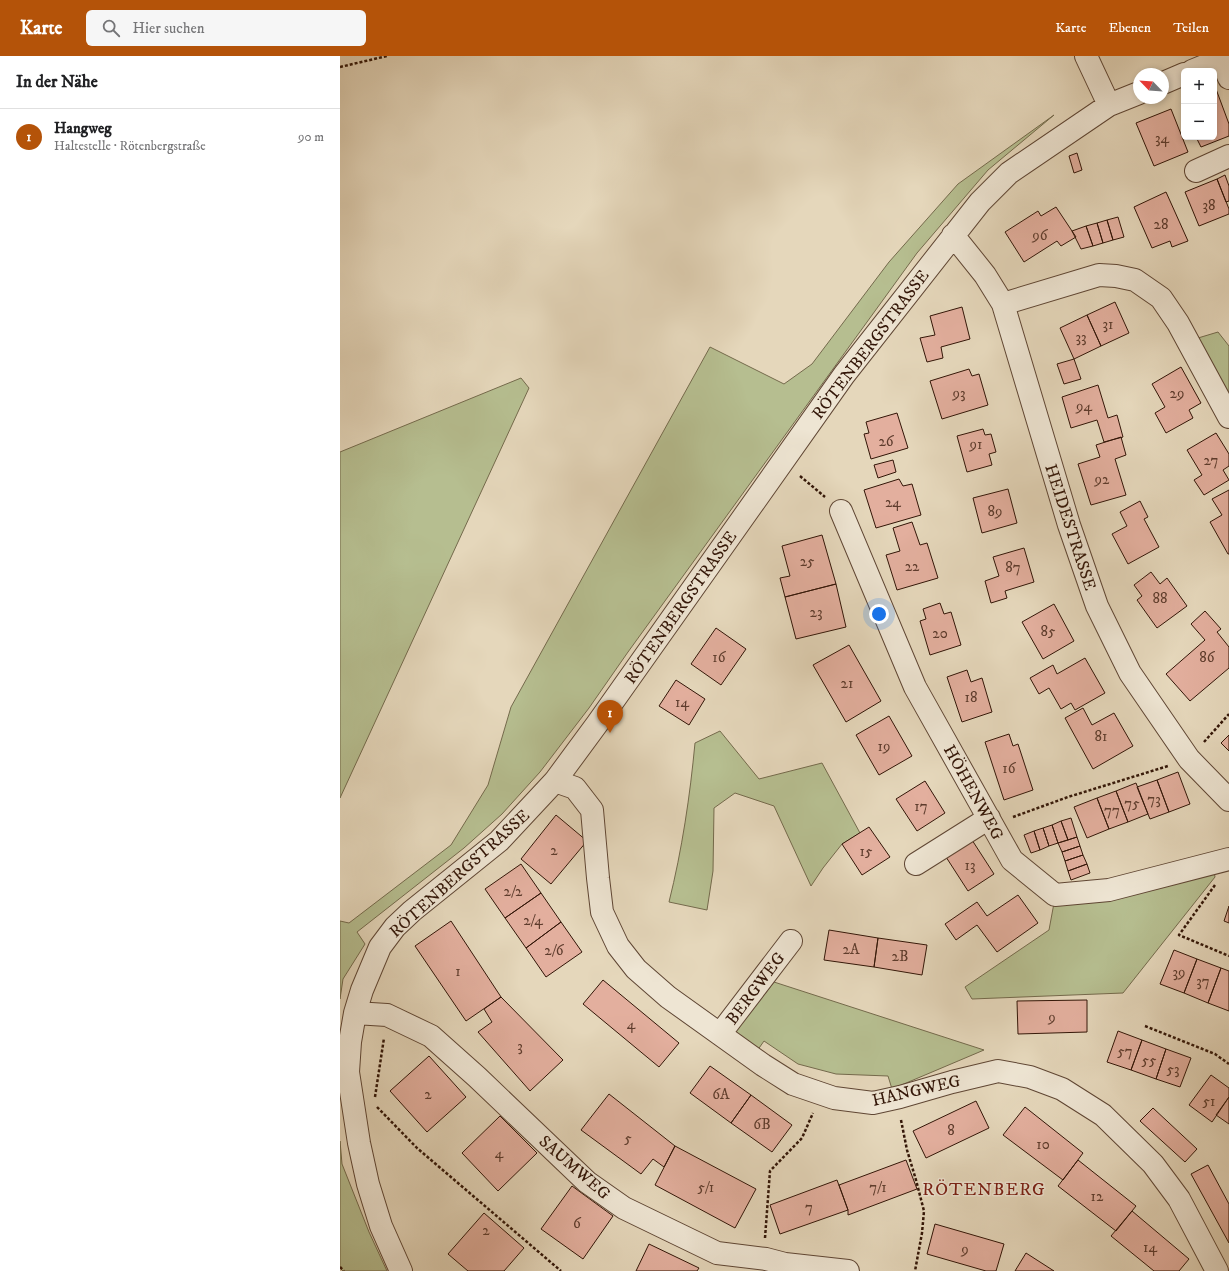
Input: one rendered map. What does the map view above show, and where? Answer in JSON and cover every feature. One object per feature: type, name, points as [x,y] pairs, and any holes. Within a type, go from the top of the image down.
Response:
[{"type":"street","points":[[1086,56],[1109,105]]},
{"type":"street","points":[[1207,68],[1226,64]]},
{"type":"street","points":[[1169,80],[1181,75]]},
{"type":"street","name":"RÖTENBERGSTRASSE","points":[[401,1271],[381,1226],[368,1184],[359,1143],[348,1072],[350,1042],[355,1013],[370,968],[380,947],[395,927],[412,911],[499,842],[555,781],[598,724],[844,375],[980,202],[1009,173],[1109,105],[1133,95]]},
{"type":"street","points":[[1196,171],[1229,156]]},
{"type":"street","name":"HEIDESTRASSE","points":[[952,236],[985,275],[1003,304],[1069,525],[1098,606],[1130,673],[1189,759],[1229,800]]},
{"type":"street","points":[[1003,304],[1099,275],[1116,276],[1135,280],[1161,298],[1178,323],[1229,417]]},
{"type":"street","name":"HÖHENWEG","points":[[841,510],[915,687],[1012,860],[1055,895],[1109,890],[1226,860]]},
{"type":"street","name":"HANGWEG","points":[[555,781],[575,788],[592,810],[602,912],[618,946],[636,969],[668,997],[763,1065],[793,1084],[834,1098],[873,1103],[998,1071],[1030,1077],[1062,1089],[1103,1115],[1153,1164],[1179,1199],[1217,1271]]},
{"type":"street","points":[[916,864],[990,821]]},
{"type":"street","name":"BERGWEG","points":[[720,1034],[791,941]]},
{"type":"street","name":"SAUMWEG","points":[[355,1013],[387,1015],[431,1036],[477,1077],[587,1182],[624,1208],[717,1253],[766,1259],[785,1264],[848,1271]]},
{"type":"path","points":[[340,67],[387,56]]},
{"type":"path","points":[[783,461],[841,510]]},
{"type":"path","points":[[990,821],[1189,759],[1229,714]]},
{"type":"path","points":[[1226,860],[1222,876],[1179,934],[1229,956]]},
{"type":"path","points":[[387,1015],[374,1104],[417,1148],[561,1271]]},
{"type":"path","points":[[1145,1026],[1215,1054],[1229,1064]]},
{"type":"path","points":[[766,1259],[765,1250],[770,1171],[802,1138],[820,1094]]},
{"type":"path","points":[[892,1099],[902,1120],[907,1150],[924,1211],[922,1233],[915,1271]]},
{"type":"path","points":[[340,1267],[344,1271]]},
{"type":"green space","points":[[1054,115],[988,170],[917,253],[589,708],[540,772],[502,814],[464,848],[357,932],[365,944],[343,979],[340,999],[340,921],[349,923],[451,845],[488,785],[511,707],[710,347],[784,384],[812,364],[889,262],[958,184]]},
{"type":"green space","points":[[1218,332],[1229,346],[1229,417],[1188,341]]},
{"type":"green space","points":[[521,378],[529,388],[340,798],[340,452]]},
{"type":"green space","points":[[720,731],[759,779],[822,763],[860,833],[842,844],[811,886],[774,806],[735,793],[714,808],[713,871],[707,910],[669,902],[685,823],[695,743]]},
{"type":"green space","points":[[1214,871],[1215,877],[1123,993],[972,999],[965,987],[1049,930],[1054,903]]},
{"type":"green space","points":[[774,982],[984,1050],[892,1089],[888,1076],[836,1074],[798,1064],[764,1041],[757,1051],[735,1032]]},
{"type":"green space","points":[[340,1141],[342,1164],[369,1232],[387,1271],[343,1271],[340,1268]]},
{"type":"building","points":[[1217,92],[1229,124],[1229,136],[1201,147],[1198,140],[1217,140]]},
{"type":"building","points":[[1171,109],[1181,134],[1181,140],[1183,140],[1188,152],[1154,166],[1136,123]]},
{"type":"building","points":[[1077,153],[1082,170],[1074,173],[1069,156]]},
{"type":"building","points":[[1225,175],[1229,186],[1229,201],[1226,202],[1217,179]]},
{"type":"building","points":[[1217,179],[1229,209],[1229,214],[1199,226],[1185,192]]},
{"type":"building","points":[[1166,192],[1188,241],[1172,247],[1170,241],[1152,248],[1134,207]]},
{"type":"building","points":[[1056,207],[1076,237],[1061,246],[1057,241],[1024,262],[1005,232],[1038,211],[1041,216]]},
{"type":"building","points":[[1118,217],[1124,237],[1113,240],[1107,220]]},
{"type":"building","points":[[1107,220],[1113,240],[1103,243],[1097,223]]},
{"type":"building","points":[[1097,223],[1103,243],[1093,246],[1086,226]]},
{"type":"building","points":[[1086,226],[1093,246],[1081,249],[1072,231]]},
{"type":"building","points":[[1115,302],[1129,333],[1101,346],[1087,315]]},
{"type":"building","points":[[962,307],[970,339],[941,347],[943,358],[927,362],[920,338],[935,335],[930,316]]},
{"type":"building","points":[[1087,315],[1101,346],[1074,359],[1060,328]]},
{"type":"building","points":[[1074,359],[1081,379],[1064,384],[1057,364]]},
{"type":"building","points":[[1181,367],[1201,403],[1189,410],[1193,418],[1166,433],[1155,413],[1165,407],[1152,384]]},
{"type":"building","points":[[969,369],[972,376],[979,374],[988,405],[942,419],[930,381]]},
{"type":"building","points":[[1098,385],[1108,418],[1117,415],[1123,437],[1104,442],[1097,420],[1071,428],[1062,397]]},
{"type":"building","points":[[897,413],[908,448],[871,459],[864,434],[869,433],[866,422]]},
{"type":"building","points":[[983,429],[985,435],[991,434],[996,452],[989,454],[992,465],[967,472],[957,436]]},
{"type":"building","points":[[1216,433],[1229,454],[1229,466],[1223,470],[1229,480],[1204,495],[1194,480],[1202,475],[1187,450]]},
{"type":"building","points":[[1121,437],[1126,455],[1115,459],[1126,495],[1091,505],[1078,464],[1100,457],[1096,445]]},
{"type":"building","points":[[893,460],[896,472],[878,478],[874,465]]},
{"type":"building","points":[[899,479],[903,486],[912,484],[921,515],[876,528],[864,490]]},
{"type":"building","points":[[1008,489],[1017,523],[982,533],[973,498]]},
{"type":"building","points":[[1229,490],[1228,554],[1210,522],[1222,515],[1212,499]]},
{"type":"building","points":[[1140,501],[1148,517],[1144,519],[1159,547],[1128,564],[1112,534],[1127,526],[1120,512]]},
{"type":"building","points":[[912,522],[920,545],[927,543],[938,578],[897,590],[886,555],[900,551],[893,528]]},
{"type":"building","points":[[822,535],[836,584],[785,597],[780,578],[790,576],[782,546]]},
{"type":"building","points":[[1024,548],[1034,582],[1005,591],[1007,598],[991,603],[985,581],[999,576],[993,557]]},
{"type":"building","points":[[1151,572],[1160,584],[1167,578],[1187,606],[1157,628],[1137,600],[1142,596],[1134,585]]},
{"type":"building","points":[[836,584],[846,627],[796,639],[785,597]]},
{"type":"building","points":[[940,603],[944,614],[951,612],[961,645],[930,655],[920,621],[926,619],[923,609]]},
{"type":"building","points":[[1054,604],[1074,641],[1043,659],[1022,622]]},
{"type":"building","points":[[1205,611],[1221,629],[1217,632],[1229,647],[1229,668],[1190,701],[1166,674],[1205,640],[1191,624]]},
{"type":"building","points":[[716,628],[746,649],[721,685],[691,664]]},
{"type":"building","points":[[849,645],[881,701],[846,722],[813,665]]},
{"type":"building","points":[[1085,658],[1105,693],[1075,710],[1071,703],[1061,709],[1049,688],[1039,694],[1030,678],[1053,665],[1057,674]]},
{"type":"building","points":[[967,670],[971,682],[982,678],[992,712],[962,722],[947,677]]},
{"type":"building","points":[[676,680],[705,699],[689,725],[659,706]]},
{"type":"building","points":[[1083,708],[1092,725],[1114,713],[1133,746],[1093,769],[1065,718]]},
{"type":"building","points":[[889,716],[912,756],[879,775],[856,735]]},
{"type":"building","points":[[1009,734],[1013,746],[1018,744],[1033,790],[1004,800],[985,742]]},
{"type":"building","points":[[1229,735],[1229,751],[1221,743]]},
{"type":"building","points":[[1178,772],[1190,804],[1169,812],[1157,780]]},
{"type":"building","points":[[1157,780],[1169,812],[1150,819],[1137,787]]},
{"type":"building","points":[[925,781],[945,813],[917,831],[896,799]]},
{"type":"building","points":[[1136,783],[1148,814],[1128,822],[1116,791]]},
{"type":"building","points":[[1116,791],[1128,822],[1109,829],[1097,798]]},
{"type":"building","points":[[1097,798],[1109,829],[1087,838],[1074,807]]},
{"type":"building","points":[[556,815],[587,841],[551,884],[521,859]]},
{"type":"building","points":[[1071,818],[1077,837],[1068,840],[1061,821]]},
{"type":"building","points":[[1061,821],[1068,840],[1058,843],[1052,825]]},
{"type":"building","points":[[1052,825],[1058,843],[1049,846],[1043,828]]},
{"type":"building","points":[[869,827],[890,857],[862,875],[842,844]]},
{"type":"building","points":[[1043,828],[1049,846],[1040,850],[1034,831]]},
{"type":"building","points":[[1034,831],[1040,850],[1031,853],[1024,835]]},
{"type":"building","points":[[1077,837],[1080,846],[1062,852],[1058,843]]},
{"type":"building","points":[[972,840],[994,874],[968,891],[946,857]]},
{"type":"building","points":[[1080,846],[1083,855],[1065,861],[1062,852]]},
{"type":"building","points":[[1083,855],[1087,864],[1068,871],[1065,861]]},
{"type":"building","points":[[521,864],[541,893],[505,918],[485,889]]},
{"type":"building","points":[[1087,864],[1090,873],[1071,880],[1068,871]]},
{"type":"building","points":[[541,893],[561,922],[526,948],[505,918]]},
{"type":"building","points":[[1018,895],[1038,923],[997,952],[977,925],[956,940],[945,924],[977,902],[987,916]]},
{"type":"building","points":[[1229,906],[1229,923],[1224,921]]},
{"type":"building","points":[[451,921],[501,997],[466,1021],[415,946]]},
{"type":"building","points":[[561,922],[582,952],[546,977],[526,948]]},
{"type":"building","points":[[829,930],[878,938],[874,967],[824,960]]},
{"type":"building","points":[[878,938],[927,945],[922,975],[874,967]]},
{"type":"building","points":[[1174,950],[1197,959],[1184,993],[1160,984]]},
{"type":"building","points":[[1197,959],[1221,968],[1208,1003],[1184,993]]},
{"type":"building","points":[[1221,968],[1229,971],[1229,1011],[1208,1003]]},
{"type":"building","points":[[603,980],[679,1043],[659,1067],[583,1004]]},
{"type":"building","points":[[501,997],[563,1060],[530,1091],[478,1032],[492,1022],[484,1009]]},
{"type":"building","points":[[1087,1000],[1087,1032],[1018,1034],[1017,1001]]},
{"type":"building","points":[[1118,1031],[1142,1040],[1131,1070],[1107,1062]]},
{"type":"building","points":[[1142,1040],[1166,1049],[1156,1079],[1131,1070]]},
{"type":"building","points":[[1166,1049],[1191,1058],[1180,1087],[1156,1079]]},
{"type":"building","points":[[429,1056],[466,1097],[427,1132],[390,1091]]},
{"type":"building","points":[[710,1066],[751,1095],[731,1123],[690,1093]]},
{"type":"building","points":[[1211,1075],[1229,1088],[1229,1097],[1212,1122],[1189,1105]]},
{"type":"building","points":[[609,1094],[675,1146],[664,1167],[653,1159],[641,1174],[581,1130]]},
{"type":"building","points":[[751,1095],[792,1125],[772,1152],[731,1123]]},
{"type":"building","points":[[1229,1097],[1229,1124],[1216,1115]]},
{"type":"building","points":[[976,1101],[989,1128],[926,1158],[913,1131]]},
{"type":"building","points":[[1025,1107],[1083,1153],[1063,1180],[1003,1135]]},
{"type":"building","points":[[1153,1108],[1197,1149],[1185,1162],[1140,1121]]},
{"type":"building","points":[[500,1116],[537,1153],[498,1191],[462,1153]]},
{"type":"building","points":[[675,1146],[756,1189],[735,1228],[655,1185]]},
{"type":"building","points":[[906,1160],[917,1189],[848,1215],[848,1210],[839,1185]]},
{"type":"building","points":[[1078,1160],[1136,1206],[1116,1231],[1058,1186]]},
{"type":"building","points":[[1208,1165],[1229,1204],[1229,1243],[1191,1174]]},
{"type":"building","points":[[837,1180],[848,1210],[780,1234],[770,1205]]},
{"type":"building","points":[[572,1186],[613,1216],[583,1259],[541,1229]]},
{"type":"building","points":[[1132,1211],[1189,1259],[1179,1271],[1154,1271],[1111,1236]]},
{"type":"building","points":[[484,1213],[524,1248],[504,1271],[468,1271],[448,1254]]},
{"type":"building","points":[[935,1224],[1004,1244],[996,1271],[986,1271],[927,1254]]},
{"type":"building","points":[[649,1244],[699,1268],[697,1271],[636,1271]]},
{"type":"building","points":[[1026,1253],[1054,1271],[1015,1271]]},
{"type":"place","name":"Hangweg","points":[[610,733]]},
{"type":"district","name":"RÖTENBERG","points":[[984,1189]]}]
